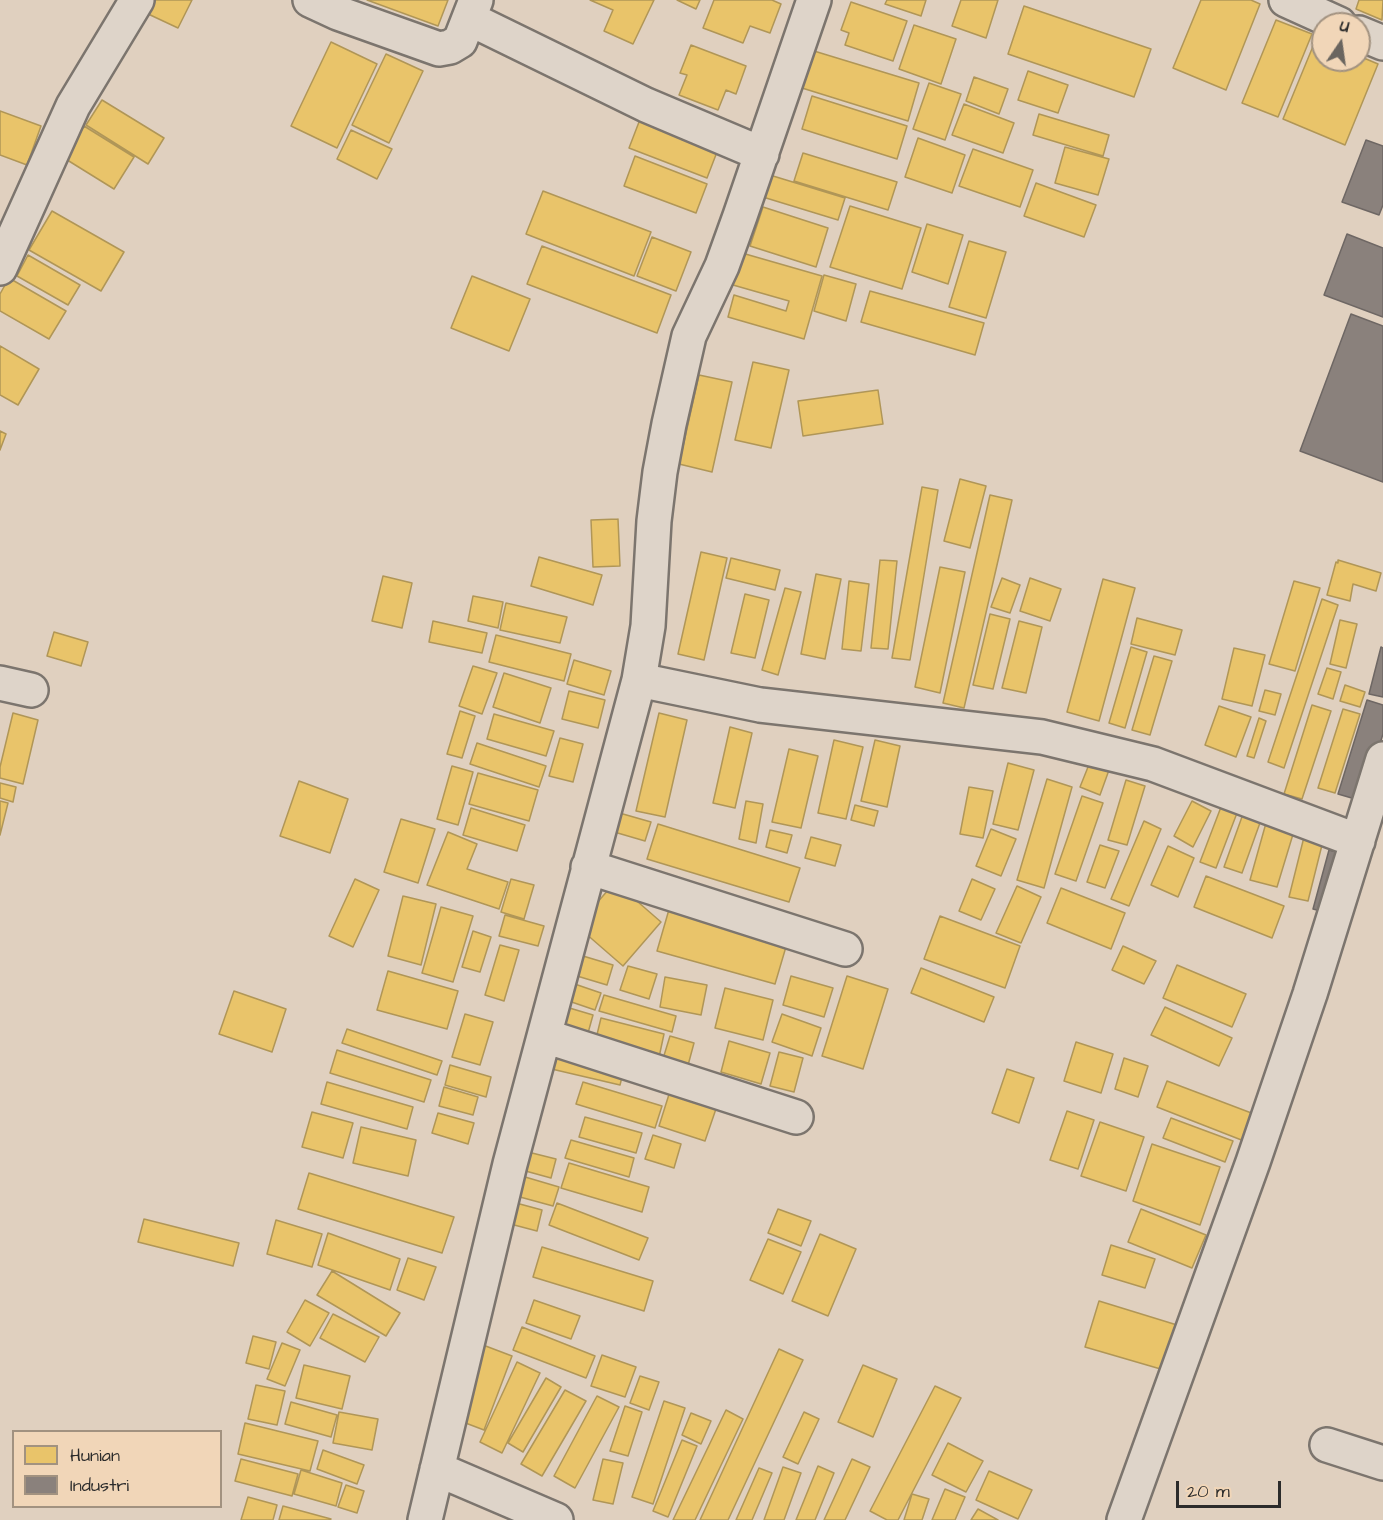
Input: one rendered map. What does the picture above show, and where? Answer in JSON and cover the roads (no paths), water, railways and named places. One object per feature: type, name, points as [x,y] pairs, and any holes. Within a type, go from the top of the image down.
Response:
[{"type":"street","points":[[0,268],[74,106],[137,0]]},
{"type":"street","points":[[310,0],[338,13],[439,49],[450,47],[460,41],[473,9],[646,105],[762,154]]},
{"type":"street","points":[[425,1520],[510,1164],[639,681],[648,626],[654,521],[660,472],[689,336],[722,266],[814,0]]},
{"type":"street","points":[[1286,0],[1312,12]]},
{"type":"street","points":[[639,681],[760,705],[1042,737],[1152,764],[1358,841]]},
{"type":"street","points":[[1125,1520],[1253,1162],[1310,994],[1383,759]]},
{"type":"street","points":[[588,867],[845,949]]},
{"type":"street","points":[[545,1036],[796,1117]]},
{"type":"street","points":[[1327,1445],[1383,1463]]},
{"type":"street","points":[[437,1469],[556,1520]]}]
